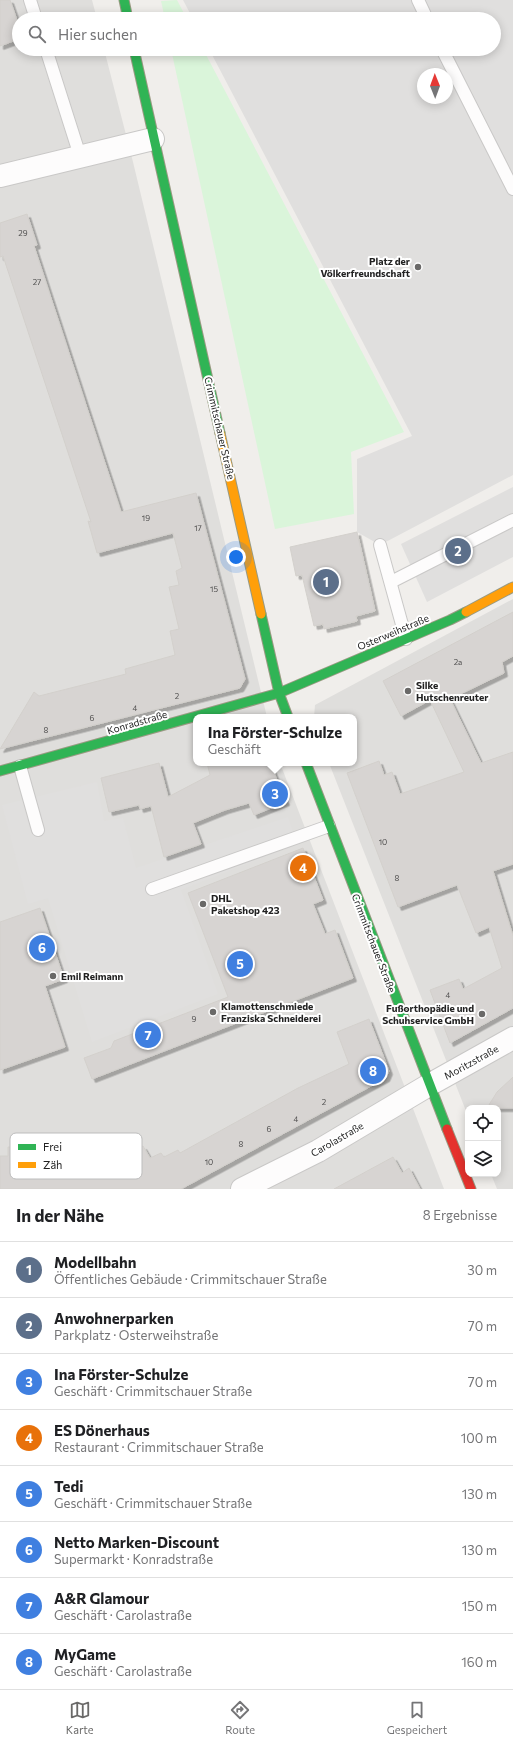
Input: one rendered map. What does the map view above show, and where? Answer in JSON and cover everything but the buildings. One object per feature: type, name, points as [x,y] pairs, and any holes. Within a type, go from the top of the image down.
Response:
[{"type":"main road","points":[[124,0],[127,12]]},
{"type":"main road","name":"Crimmitschauer Straße","points":[[135,56],[279,693],[287,714]]},
{"type":"main road","name":"Osterweihstraße","points":[[279,693],[450,620],[513,588]]},
{"type":"main road","name":"Konradstraße","points":[[204,714],[279,693]]},
{"type":"main road","name":"Konradstraße","points":[[0,771],[193,717]]},
{"type":"main road","name":"Crimmitschauer Straße","points":[[307,766],[428,1085],[470,1189]]},
{"type":"street","points":[[0,176],[153,139]]},
{"type":"street","name":"Moritzstraße","points":[[428,1085],[513,1038]]},
{"type":"street","name":"Carolastraße","points":[[242,1189],[318,1151],[428,1085]]},
{"type":"lane","points":[[30,0],[34,12]]},
{"type":"lane","points":[[418,0],[424,12]]},
{"type":"lane","points":[[48,56],[80,156]]},
{"type":"lane","points":[[446,56],[513,189]]},
{"type":"lane","points":[[391,582],[513,520]]},
{"type":"lane","points":[[380,545],[406,639]]},
{"type":"lane","points":[[20,766],[38,830]]},
{"type":"lane","points":[[152,889],[329,826]]},
{"type":"shaded area","points":[[0,0],[92,0],[95,12],[12,12],[12,56],[106,56],[133,162],[266,714],[193,714],[193,766],[281,766],[444,1189],[0,1189]]},
{"type":"shaded area","name":"Platz der Völkerfreundschaft","points":[[183,0],[513,0],[513,475],[380,545],[357,532],[357,459],[412,436],[213,56],[501,56],[501,12],[189,12]]},
{"type":"shaded area","points":[[513,487],[513,557],[427,602],[401,544]]},
{"type":"shaded area","points":[[513,599],[513,1189],[497,1189],[492,1177],[501,1177],[501,1105],[465,1105],[465,1108],[330,766],[357,766],[357,714],[314,714],[315,705]]},
{"type":"shaded area","points":[[97,782],[104,821],[123,818],[136,868],[288,817],[297,844],[181,890],[218,994],[92,1042],[48,898],[28,904],[2,805]]},
{"type":"green space","points":[[177,0],[183,12],[163,12],[161,1]]},
{"type":"green space","points":[[173,56],[207,56],[404,432],[351,452],[354,514],[275,529]]},
{"type":"traffic: fast","points":[[124,0],[127,12]]},
{"type":"traffic: fast","points":[[136,56],[220,433]]},
{"type":"traffic: fast","points":[[204,714],[279,693],[466,612]]},
{"type":"traffic: fast","points":[[261,614],[279,693],[287,714]]},
{"type":"traffic: fast","points":[[0,771],[193,717]]},
{"type":"traffic: fast","points":[[307,766],[447,1129]]},
{"type":"traffic: slow","points":[[220,433],[261,614]]},
{"type":"traffic: slow","points":[[466,612],[513,587]]},
{"type":"traffic: jam","points":[[447,1129],[471,1189]]},
{"type":"place","name":"Platz der Völkerfreundschaft","points":[[418,267]]},
{"type":"place","name":"Anwohnerparken","points":[[458,551]]},
{"type":"place","name":"Modellbahn","points":[[326,582]]},
{"type":"place","name":"Silke Hutschenreuter","points":[[408,691]]},
{"type":"place","name":"Ina Förster-Schulze","points":[[275,794]]},
{"type":"place","name":"ES Dönerhaus","points":[[303,868]]},
{"type":"place","name":"DHL Paketshop 423","points":[[203,904]]},
{"type":"place","name":"Netto Marken-Discount","points":[[42,948]]},
{"type":"place","name":"Tedi","points":[[240,964]]},
{"type":"place","name":"Emil Reimann","points":[[53,976]]},
{"type":"place","name":"Klamottenschmiede Franziska Schneiderei","points":[[213,1012]]},
{"type":"place","name":"Fußorthopädie und Schuhservice GmbH","points":[[482,1014]]},
{"type":"place","name":"A&R Glamour","points":[[148,1035]]},
{"type":"place","name":"MyGame","points":[[373,1071]]}]
